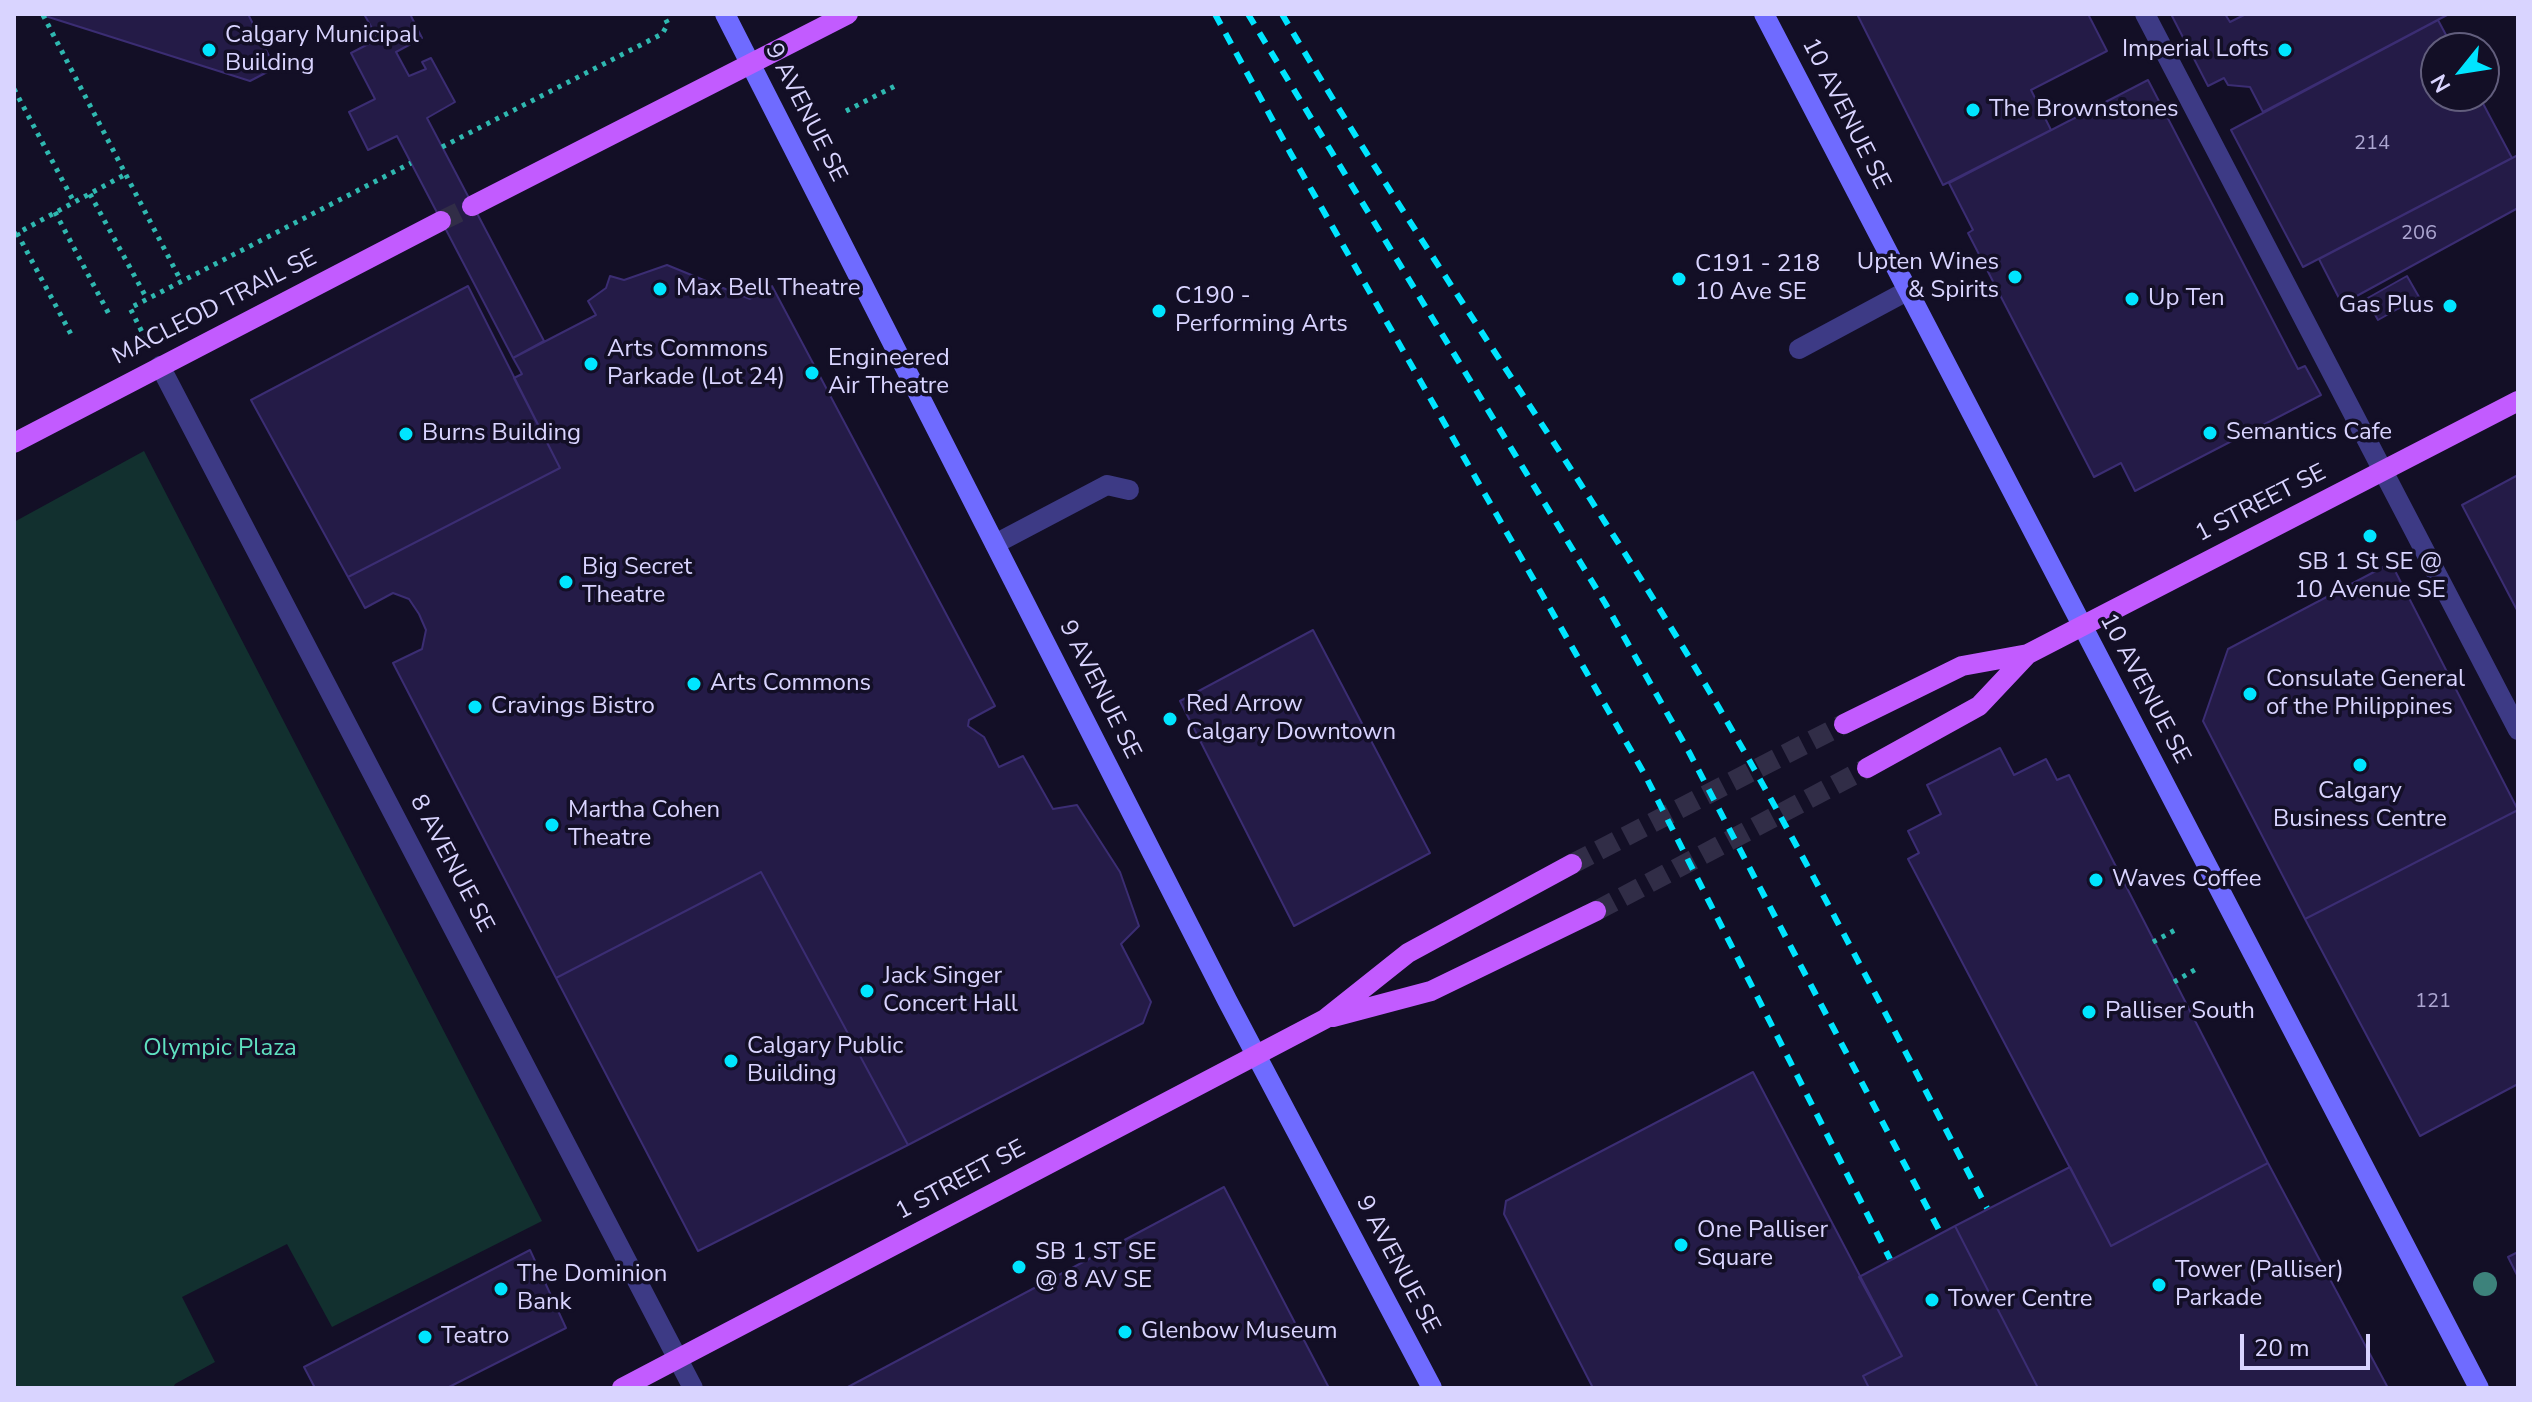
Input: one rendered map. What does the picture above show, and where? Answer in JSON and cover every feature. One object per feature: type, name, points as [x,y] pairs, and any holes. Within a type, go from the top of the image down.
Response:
[{"type":"main road","name":"9 AVENUE SE","points":[[725,14],[1256,1055],[1432,1388]]},
{"type":"main road","points":[[472,206],[848,14]]},
{"type":"main road","name":"10 AVENUE SE","points":[[1764,14],[2479,1388]]},
{"type":"main road","name":"MACLEOD TRAIL SE","points":[[14,443],[441,221]]},
{"type":"main road","name":"1 STREET SE","points":[[1844,724],[1962,666],[2028,654],[2518,401]]},
{"type":"main road","name":"1 STREET SE","points":[[1867,768],[1979,706],[2028,654]]},
{"type":"main road","name":"1 STREET SE","points":[[622,1388],[1325,1019],[1408,953],[1572,864]]},
{"type":"main road","name":"1 STREET SE","points":[[1325,1019],[1431,991],[1596,911]]},
{"type":"street","points":[[2145,14],[2518,730]]},
{"type":"street","points":[[1799,349],[1907,291]]},
{"type":"street","name":"8 AVENUE SE","points":[[160,366],[693,1388]]},
{"type":"street","points":[[995,544],[1107,485],[1129,490]]},
{"type":"path","points":[[442,147],[662,34],[668,24],[663,14]]},
{"type":"path","points":[[43,15],[181,281]]},
{"type":"path","points":[[846,111],[897,85]]},
{"type":"path","points":[[14,89],[74,202]]},
{"type":"path","points":[[160,366],[130,308],[411,163]]},
{"type":"path","points":[[73,338],[16,234],[126,174]]},
{"type":"path","points":[[90,194],[147,299]]},
{"type":"path","points":[[55,212],[111,318]]},
{"type":"path","points":[[2153,942],[2177,929]]},
{"type":"path","points":[[2174,982],[2198,968]]},
{"type":"green space","name":"Olympic Plaza","points":[[144,451],[542,1221],[332,1327],[287,1244],[182,1297],[215,1362],[173,1388],[14,1388],[14,522]]},
{"type":"building","name":"Calgary Municipal Building","points":[[39,14],[248,14],[275,68],[250,81]]},
{"type":"building","points":[[364,14],[410,14],[422,38],[396,52],[409,76],[426,69],[422,62],[431,58],[455,102],[427,118],[544,341],[513,358],[397,136],[368,150],[349,112],[375,99],[351,53],[378,39]]},
{"type":"building","name":"The Brownstones","points":[[1857,14],[2088,14],[2107,51],[2031,90],[2051,130],[1943,185]]},
{"type":"building","name":"Imperial Lofts","points":[[2171,14],[2225,14],[2230,22],[2246,14],[2449,14],[2263,112],[2250,87],[2228,85],[2224,78],[2208,86]]},
{"type":"building","points":[[2438,20],[2444,32],[2420,32],[2420,112],[2488,112],[2512,158],[2303,267],[2231,130]]},
{"type":"building","name":"Up Ten","points":[[2148,80],[2298,369],[2305,366],[2321,395],[2135,491],[2121,463],[2094,477],[1968,233],[1973,230],[1949,183]]},
{"type":"building","points":[[2518,155],[2518,208],[2342,304],[2319,259]]},
{"type":"building","name":"Arts Commons","points":[[667,265],[750,299],[772,286],[995,706],[969,720],[968,726],[984,737],[999,767],[1023,756],[1053,809],[1077,805],[1120,872],[1139,926],[1121,944],[1151,1002],[1143,1023],[908,1145],[761,872],[556,978],[393,663],[422,649],[426,630],[419,614],[409,599],[393,593],[365,608],[348,577],[560,468],[514,378],[522,374],[513,358],[596,315],[588,301],[606,288],[610,276],[624,280]]},
{"type":"building","points":[[2407,276],[2419,297],[2378,320],[2366,299]]},
{"type":"building","name":"Burns Building","points":[[468,286],[560,468],[348,577],[251,400]]},
{"type":"building","points":[[2518,475],[2518,612],[2462,505]]},
{"type":"building","name":"Calgary Business Centre","points":[[2391,563],[2518,810],[2305,919],[2203,721],[2228,649]]},
{"type":"building","points":[[1313,630],[1430,853],[1294,926],[1180,701]]},
{"type":"building","name":"Palliser South","points":[[2000,748],[2014,775],[2046,759],[2057,780],[2069,775],[2268,1163],[2111,1246],[1908,859],[1919,853],[1908,831],[1941,814],[1927,785]]},
{"type":"building","points":[[2518,810],[2518,1084],[2420,1136],[2305,919]]},
{"type":"building","name":"Calgary Public Building","points":[[761,872],[908,1145],[698,1251],[556,978]]},
{"type":"building","name":"One Palliser Square","points":[[1753,1072],[1902,1356],[1863,1376],[1869,1388],[1593,1388],[1504,1214],[1506,1201]]},
{"type":"building","name":"Tower (Palliser) Parkade","points":[[2268,1163],[2388,1388],[2038,1388],[1955,1226],[2070,1167],[2111,1246]]},
{"type":"building","name":"Glenbow Museum","points":[[1224,1187],[1329,1388],[846,1388],[1055,1277]]},
{"type":"building","name":"Tower Centre","points":[[1955,1226],[2038,1388],[1869,1388],[1863,1376],[1902,1356],[1859,1277]]},
{"type":"building","name":"The Dominion Bank","points":[[530,1250],[566,1328],[447,1388],[315,1388],[304,1367]]},
{"type":"building","points":[[2518,1252],[2518,1277],[2508,1257]]},
{"type":"tunnel","points":[[441,221],[472,206]]},
{"type":"tunnel","points":[[1572,864],[1844,724]]},
{"type":"tunnel","points":[[1596,911],[1867,768]]},
{"type":"railway","points":[[1215,14],[1291,154],[1645,775],[1890,1259]]},
{"type":"railway","points":[[1248,14],[1605,603],[1689,752],[1940,1232]]},
{"type":"railway","points":[[1282,14],[1376,169],[1622,549],[1713,697],[1833,914],[1987,1208]]},
{"type":"place","name":"Calgary Municipal Building","points":[[209,50]]},
{"type":"place","name":"Imperial Lofts","points":[[2285,50]]},
{"type":"place","name":"The Brownstones","points":[[1973,110]]},
{"type":"place","name":"Upten Wines & Spirits","points":[[2015,277]]},
{"type":"place","name":"C191 - 218 10 Ave SE","points":[[1679,279]]},
{"type":"place","name":"Max Bell Theatre","points":[[660,289]]},
{"type":"place","name":"Up Ten","points":[[2132,299]]},
{"type":"place","name":"Gas Plus","points":[[2450,306]]},
{"type":"place","name":"C190 - Performing Arts","points":[[1159,311]]},
{"type":"place","name":"Arts Commons Parkade (Lot 24)","points":[[591,364]]},
{"type":"place","name":"Engineered Air Theatre","points":[[812,373]]},
{"type":"place","name":"Semantics Cafe","points":[[2210,433]]},
{"type":"place","name":"Burns Building","points":[[406,434]]},
{"type":"place","name":"SB 1 St SE @ 10 Avenue SE","points":[[2370,536]]},
{"type":"place","name":"Big Secret Theatre","points":[[566,582]]},
{"type":"place","name":"Arts Commons","points":[[694,684]]},
{"type":"place","name":"Consulate General of the Philippines","points":[[2250,694]]},
{"type":"place","name":"Cravings Bistro","points":[[475,707]]},
{"type":"place","name":"Red Arrow Calgary Downtown","points":[[1170,719]]},
{"type":"place","name":"Calgary Business Centre","points":[[2360,765]]},
{"type":"place","name":"Martha Cohen Theatre","points":[[552,825]]},
{"type":"place","name":"Waves Coffee","points":[[2096,880]]},
{"type":"place","name":"Jack Singer Concert Hall","points":[[867,991]]},
{"type":"place","name":"Palliser South","points":[[2089,1012]]},
{"type":"place","name":"Calgary Public Building","points":[[731,1061]]},
{"type":"place","name":"One Palliser Square","points":[[1681,1245]]},
{"type":"place","name":"SB 1 ST SE @ 8 AV SE","points":[[1019,1267]]},
{"type":"place","name":"Tower (Palliser) Parkade","points":[[2159,1285]]},
{"type":"place","name":"The Dominion Bank","points":[[501,1289]]},
{"type":"place","name":"Tower Centre","points":[[1932,1300]]},
{"type":"place","name":"Glenbow Museum","points":[[1125,1332]]},
{"type":"place","name":"Teatro","points":[[425,1337]]}]
